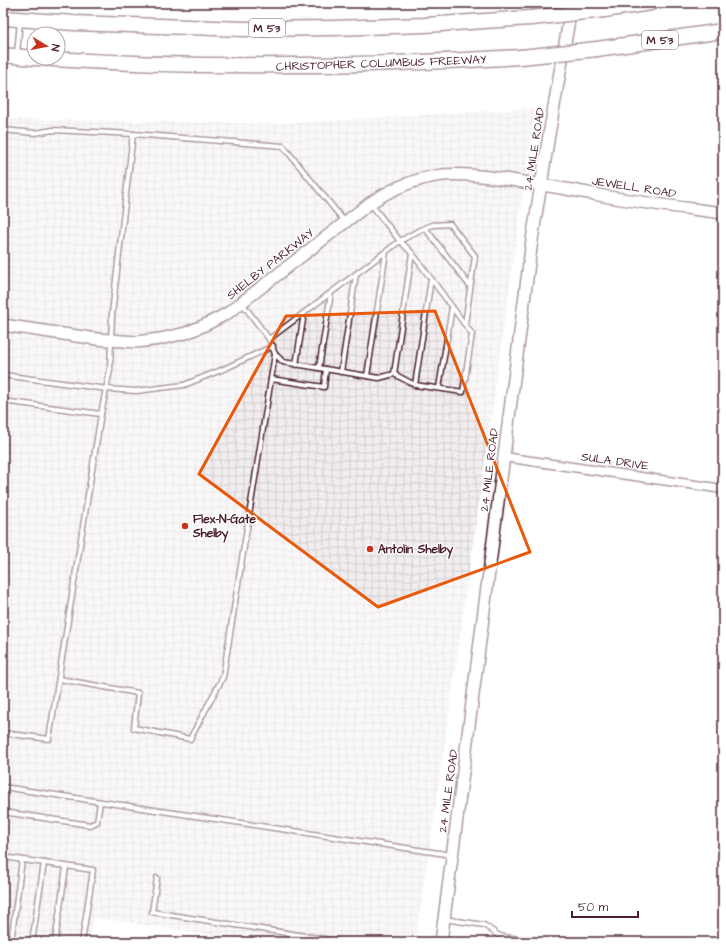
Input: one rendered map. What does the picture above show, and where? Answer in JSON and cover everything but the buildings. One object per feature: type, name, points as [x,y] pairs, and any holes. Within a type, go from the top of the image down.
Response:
[{"type":"highway","name":"M 53","points":[[3,18],[143,26],[333,28],[425,25],[531,18],[652,3]]},
{"type":"highway","name":"CHRISTOPHER COLUMBUS FREEWAY","points":[[66,60],[111,63],[238,66],[344,65],[462,61],[597,50],[723,31]]},
{"type":"highway","points":[[10,56],[26,57]]},
{"type":"street","name":"24 MILE ROAD","points":[[441,942],[532,240],[552,113],[572,3]]},
{"type":"street","name":"SHELBY PARKWAY","points":[[3,325],[111,341],[136,342],[174,336],[207,324],[228,313],[370,203],[404,184],[424,178],[444,175],[480,176],[541,185]]},
{"type":"street","name":"JEWELL ROAD","points":[[541,185],[607,197],[723,213]]},
{"type":"street","name":"SULA DRIVE","points":[[504,457],[723,489]]},
{"type":"lane","points":[[10,56],[20,20]]},
{"type":"lane","points":[[3,130],[35,133],[53,130],[133,134],[283,146],[345,223]]},
{"type":"lane","points":[[3,732],[49,739],[101,414],[107,389],[111,357],[112,314],[133,134]]},
{"type":"lane","points":[[275,354],[282,362],[379,378],[394,374],[415,385],[463,392],[472,334],[412,252],[400,241],[370,203]]},
{"type":"lane","points":[[269,339],[400,241],[432,225],[450,224],[475,256],[465,324]]},
{"type":"lane","points":[[425,228],[470,286]]},
{"type":"lane","points":[[367,376],[386,252]]},
{"type":"lane","points":[[394,374],[412,252]]},
{"type":"lane","points":[[341,372],[356,274]]},
{"type":"lane","points":[[415,385],[431,279]]},
{"type":"lane","points":[[319,368],[331,293]]},
{"type":"lane","points":[[59,679],[138,693],[134,728],[190,739],[223,677],[275,354],[269,339],[241,303]]},
{"type":"lane","points":[[439,388],[452,307]]},
{"type":"lane","points":[[296,364],[304,313]]},
{"type":"lane","points":[[3,375],[107,389],[136,390],[184,384],[226,368],[273,346]]},
{"type":"lane","points":[[271,379],[324,387],[326,370]]},
{"type":"lane","points":[[3,401],[101,414]]},
{"type":"lane","points":[[3,787],[452,855]]},
{"type":"lane","points":[[3,812],[90,825],[97,822],[100,802]]},
{"type":"lane","points":[[3,857],[93,870],[82,942]]},
{"type":"lane","points":[[11,942],[22,860]]},
{"type":"lane","points":[[32,942],[44,864]]},
{"type":"lane","points":[[55,942],[66,867]]},
{"type":"lane","points":[[157,878],[152,912],[344,942]]},
{"type":"lane","points":[[444,919],[484,925],[498,935],[543,942]]},
{"type":"highlighted area","points":[[435,311],[530,552],[378,607],[199,474],[286,316]]},
{"type":"shaded area","points":[[535,108],[415,942],[255,942],[93,917],[89,942],[3,942],[3,117],[14,119],[278,124]]},
{"type":"place","name":"Flex-N-Gate Shelby","points":[[185,526]]},
{"type":"place","name":"Antolin Shelby","points":[[370,549]]}]
